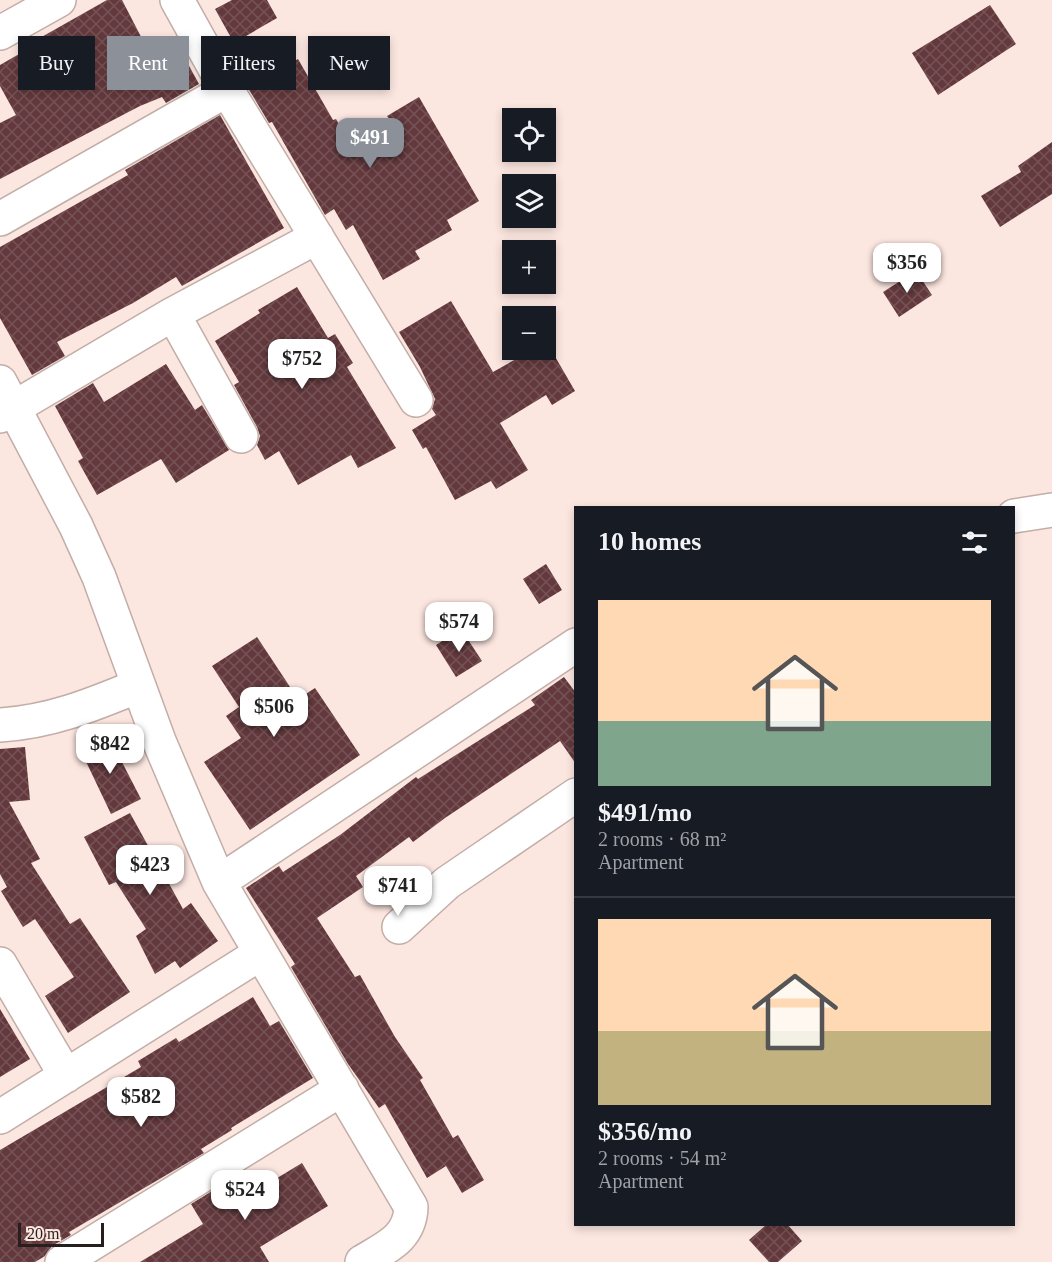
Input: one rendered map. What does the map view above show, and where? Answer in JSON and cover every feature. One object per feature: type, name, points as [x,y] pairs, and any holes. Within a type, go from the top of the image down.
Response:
[{"type":"street","points":[[0,33],[59,0]]},
{"type":"street","points":[[177,0],[201,43]]},
{"type":"street","points":[[0,219],[227,90],[416,400]]},
{"type":"street","points":[[317,237],[5,402],[95,567],[138,686],[219,882],[411,1207],[411,1223],[401,1235],[363,1262]]},
{"type":"street","points":[[173,314],[241,436]]},
{"type":"street","points":[[1015,516],[1052,510]]},
{"type":"street","points":[[219,882],[574,646]]},
{"type":"street","points":[[0,725],[46,720],[79,711],[138,686]]},
{"type":"street","points":[[399,927],[447,883],[574,796]]},
{"type":"street","points":[[0,1117],[261,953]]},
{"type":"street","points":[[0,964],[66,1076]]},
{"type":"street","points":[[62,1262],[342,1089]]},
{"type":"building","points":[[107,0],[122,0],[141,36],[107,36],[107,90],[189,90],[166,103],[162,97],[140,106],[0,179],[0,123],[16,115],[0,86],[0,65],[18,55],[18,90],[95,90],[95,36],[43,36]]},
{"type":"building","points":[[232,0],[267,0],[277,18],[246,36],[230,36],[215,9]]},
{"type":"building","points":[[990,5],[1016,44],[938,95],[912,53]]},
{"type":"building","points":[[298,59],[308,76],[308,90],[316,90],[333,120],[336,119],[351,144],[390,120],[387,116],[419,97],[479,201],[447,220],[452,230],[415,251],[420,259],[383,280],[353,225],[346,230],[334,209],[325,215],[272,122],[269,123],[249,90],[296,90],[296,60]]},
{"type":"building","points":[[189,66],[199,84],[189,90]]},
{"type":"building","points":[[220,115],[284,228],[182,286],[176,277],[133,303],[57,342],[65,356],[32,375],[0,318],[0,247],[128,175],[125,170]]},
{"type":"building","points":[[1052,142],[1052,194],[1000,227],[981,196],[1021,172],[1018,166]]},
{"type":"building","points":[[916,271],[932,295],[899,317],[883,292]]},
{"type":"building","points":[[297,287],[328,338],[335,334],[353,363],[347,367],[396,448],[358,468],[351,455],[298,485],[279,451],[265,460],[257,445],[260,436],[257,427],[234,385],[239,382],[215,341],[260,313],[258,310]]},
{"type":"building","points":[[451,301],[493,372],[514,360],[556,358],[575,391],[552,405],[546,395],[500,423],[528,470],[496,489],[491,481],[455,500],[426,447],[423,449],[412,430],[436,415],[432,409],[435,399],[420,367],[399,332]]},
{"type":"building","points":[[166,364],[195,410],[202,405],[229,450],[176,483],[161,459],[97,495],[78,461],[83,458],[55,406],[93,383],[104,402]]},
{"type":"building","points":[[546,564],[562,590],[539,604],[523,579]]},
{"type":"building","points":[[461,629],[482,661],[456,677],[436,645]]},
{"type":"building","points":[[257,637],[298,699],[315,688],[360,755],[250,830],[204,762],[241,738],[226,716],[239,707],[212,666]]},
{"type":"building","points":[[564,677],[574,690],[574,761],[560,741],[413,842],[409,837],[356,876],[363,887],[317,918],[355,977],[360,975],[395,1037],[423,1078],[420,1080],[453,1138],[458,1135],[484,1180],[462,1193],[446,1166],[427,1178],[385,1104],[379,1108],[348,1064],[291,967],[295,964],[246,888],[279,866],[283,872],[340,835],[416,777],[418,779],[535,705],[531,700]]},
{"type":"building","points":[[108,735],[141,799],[111,814],[80,749]]},
{"type":"building","points":[[25,747],[30,800],[9,802],[40,859],[31,863],[70,924],[80,918],[130,992],[68,1033],[45,996],[74,977],[35,919],[23,927],[1,891],[7,887],[0,874],[0,749]]},
{"type":"building","points":[[130,813],[183,909],[191,903],[218,941],[180,968],[175,961],[155,974],[136,936],[146,929],[116,882],[109,885],[84,837]]},
{"type":"building","points":[[253,997],[270,1026],[279,1021],[313,1078],[231,1128],[232,1130],[201,1149],[204,1153],[69,1232],[71,1235],[52,1246],[45,1256],[35,1262],[0,1262],[0,1150],[141,1067],[138,1061],[176,1038],[179,1042]]},
{"type":"building","points":[[0,1009],[30,1059],[0,1077]]},
{"type":"building","points":[[302,1163],[328,1206],[260,1247],[269,1262],[140,1262],[203,1224],[191,1204],[222,1185],[234,1204]]},
{"type":"building","points":[[765,1226],[789,1226],[802,1241],[778,1262],[769,1262],[749,1240]]}]
